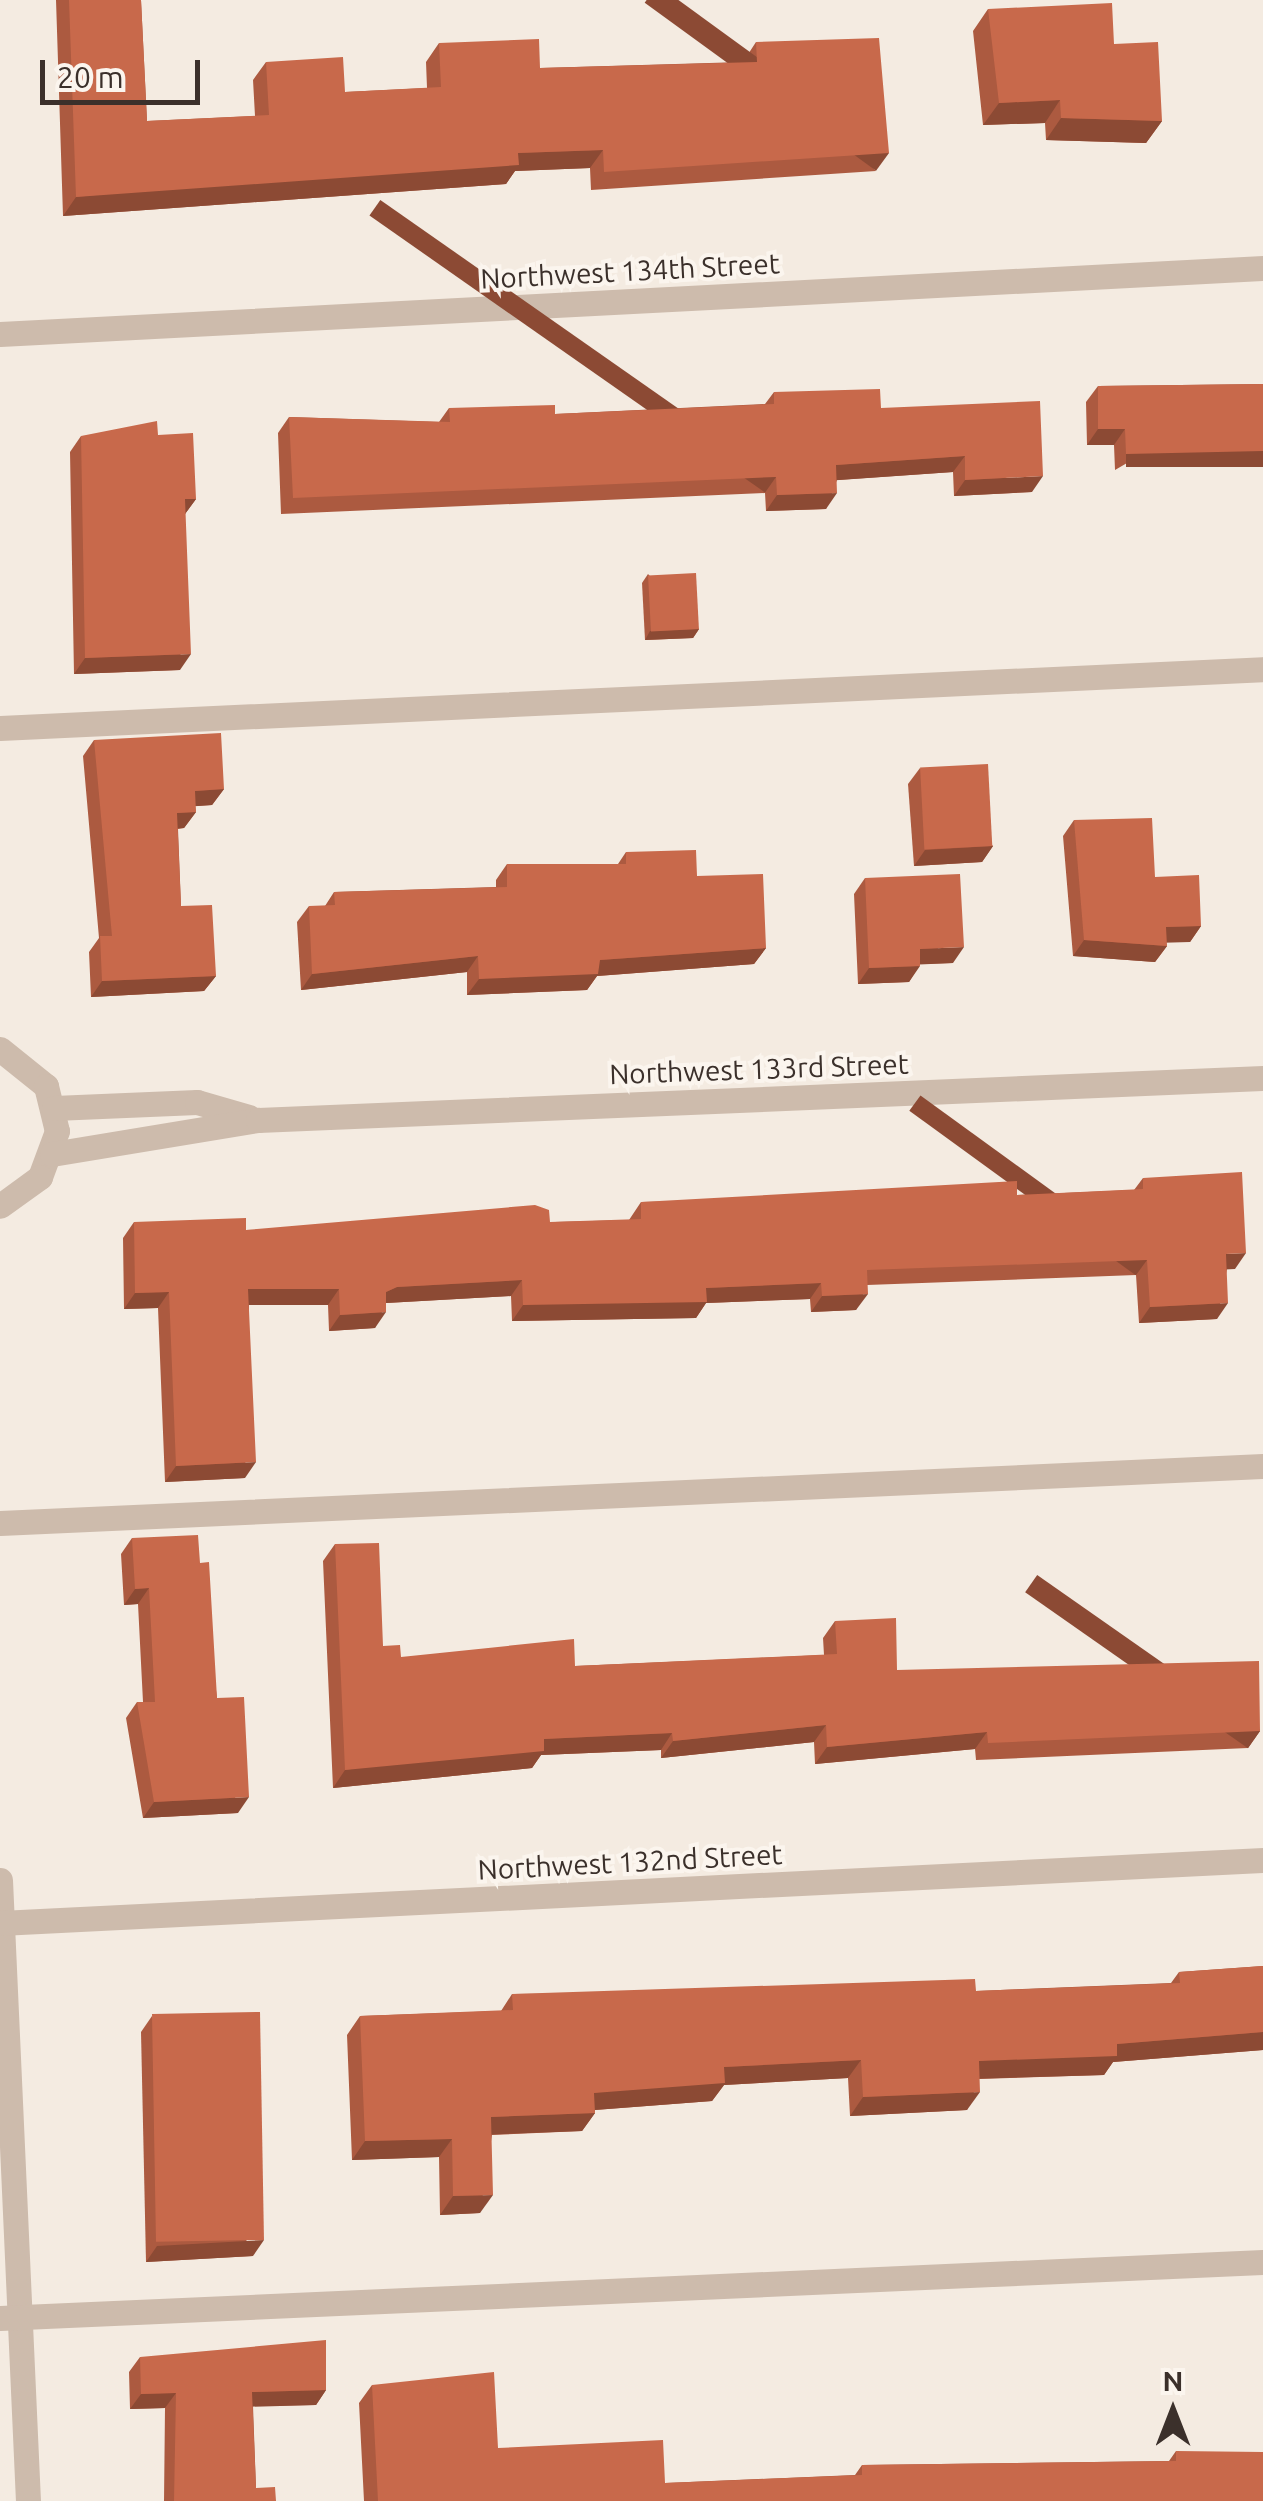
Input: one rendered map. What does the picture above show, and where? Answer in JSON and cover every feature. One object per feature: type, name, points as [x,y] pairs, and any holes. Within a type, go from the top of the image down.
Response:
[{"type":"street","name":"Northwest 134th Street","points":[[0,334],[1263,268]]},
{"type":"street","points":[[0,728],[1263,669]]},
{"type":"street","points":[[0,1048],[33,1068],[54,1108],[52,1154],[40,1177],[0,1206]]},
{"type":"street","name":"Northwest 133rd Street","points":[[52,1154],[258,1120],[1263,1078]]},
{"type":"street","name":"Northwest 133rd Street","points":[[54,1108],[197,1102],[258,1120]]},
{"type":"street","points":[[0,1523],[1263,1466]]},
{"type":"street","name":"Northwest 132nd Street","points":[[1,1923],[1263,1860]]},
{"type":"street","points":[[0,1880],[10,2318],[28,2501]]},
{"type":"street","points":[[10,2318],[1263,2262]]},
{"type":"building","points":[[69,0],[141,0],[147,121],[269,115],[266,62],[343,57],[345,92],[441,87],[439,43],[539,39],[540,68],[757,62],[756,42],[879,38],[889,153],[604,172],[603,150],[518,153],[519,165],[76,197]]},
{"type":"building","points":[[1112,3],[1114,44],[1158,42],[1162,121],[1061,118],[1060,100],[999,103],[988,9]]},
{"type":"building","points":[[1263,384],[1263,451],[1126,454],[1125,429],[1098,429],[1098,386]]},
{"type":"building","points":[[880,389],[881,408],[1040,401],[1043,476],[965,480],[965,456],[836,465],[837,493],[777,495],[776,477],[293,498],[289,417],[450,422],[449,408],[555,405],[555,414],[774,404],[774,392]]},
{"type":"building","points":[[157,421],[158,435],[193,433],[196,499],[185,499],[191,654],[85,658],[81,436]]},
{"type":"building","points":[[696,573],[699,629],[651,631],[648,576]]},
{"type":"building","points":[[221,733],[224,789],[195,791],[196,812],[177,813],[181,906],[212,905],[216,976],[102,981],[100,936],[112,936],[94,740]]},
{"type":"building","points":[[988,764],[992,846],[924,849],[920,768]]},
{"type":"building","points":[[1152,818],[1155,877],[1199,875],[1201,926],[1166,927],[1167,946],[1084,940],[1074,820]]},
{"type":"building","points":[[696,850],[697,876],[763,874],[766,948],[600,960],[598,974],[479,979],[478,956],[312,974],[309,906],[335,905],[334,892],[507,887],[507,864],[626,864],[626,852]]},
{"type":"building","points":[[960,874],[964,947],[920,949],[920,966],[869,968],[865,878]]},
{"type":"building","points":[[1242,1172],[1246,1253],[1226,1254],[1228,1303],[1150,1307],[1147,1260],[867,1270],[868,1294],[822,1296],[821,1283],[706,1288],[707,1302],[523,1305],[522,1280],[397,1287],[386,1292],[386,1312],[340,1315],[339,1289],[248,1289],[256,1462],[176,1466],[169,1292],[135,1293],[134,1222],[246,1218],[246,1230],[535,1205],[549,1210],[550,1222],[641,1219],[641,1202],[1017,1181],[1017,1195],[1143,1189],[1143,1178]]},
{"type":"building","points":[[198,1535],[200,1563],[209,1562],[217,1698],[244,1697],[249,1797],[154,1802],[137,1702],[155,1702],[149,1588],[135,1589],[132,1538]]},
{"type":"building","points":[[379,1543],[383,1646],[400,1645],[401,1657],[574,1639],[575,1666],[837,1654],[835,1621],[896,1618],[897,1670],[1259,1661],[1260,1731],[988,1743],[987,1732],[827,1747],[826,1725],[673,1741],[672,1733],[544,1739],[544,1751],[345,1770],[335,1544]]},
{"type":"building","points":[[1263,1966],[1263,2032],[1117,2044],[1117,2056],[979,2061],[980,2092],[863,2097],[861,2060],[724,2067],[725,2083],[594,2093],[595,2113],[491,2117],[493,2195],[453,2196],[452,2139],[365,2141],[360,2016],[513,2010],[512,1994],[975,1979],[976,1991],[1180,1983],[1179,1972]]},
{"type":"building","points":[[260,2012],[264,2240],[156,2242],[152,2014]]},
{"type":"building","points":[[326,2340],[326,2390],[252,2392],[256,2488],[275,2487],[276,2501],[174,2501],[176,2393],[141,2394],[140,2357]]},
{"type":"building","points":[[494,2372],[498,2448],[663,2440],[665,2483],[862,2475],[862,2465],[1176,2461],[1176,2451],[1263,2452],[1263,2501],[378,2501],[372,2385]]}]
